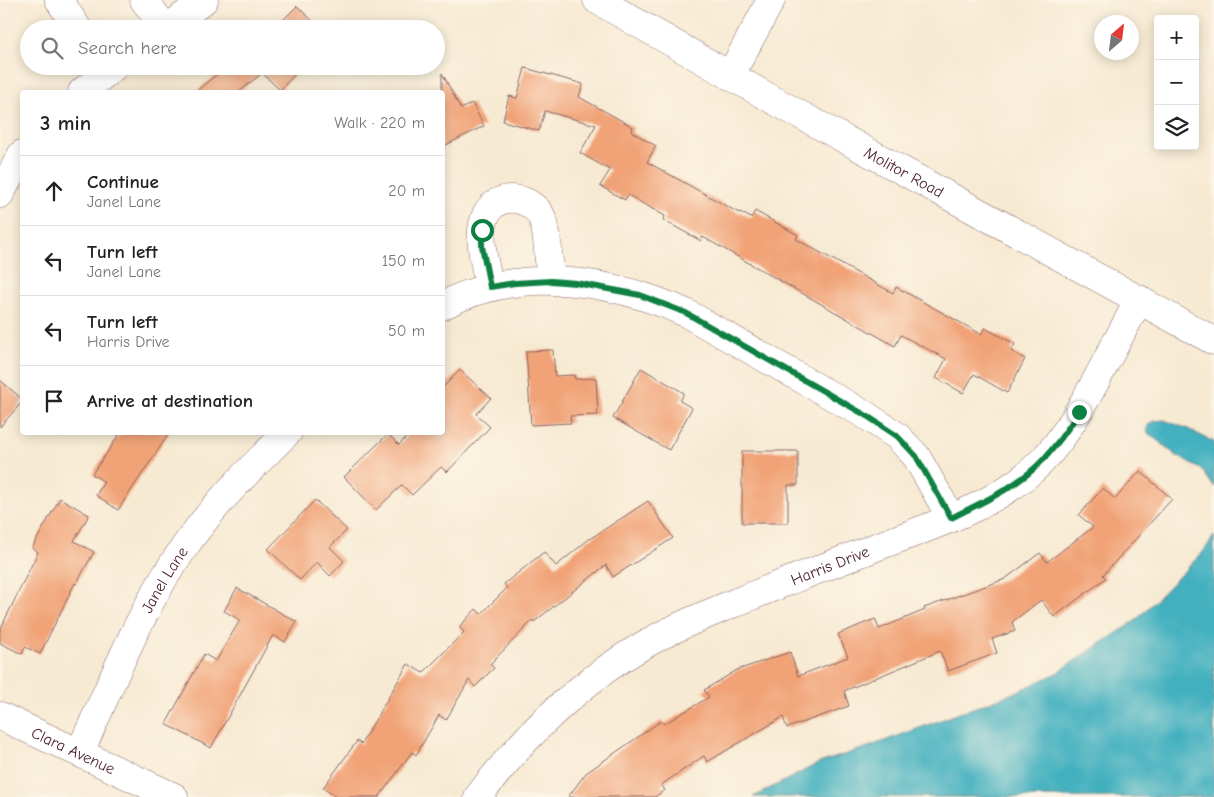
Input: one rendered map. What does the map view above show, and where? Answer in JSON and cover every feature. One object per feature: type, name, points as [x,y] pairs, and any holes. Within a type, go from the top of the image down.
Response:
[{"type":"street","points":[[59,0],[72,20]]},
{"type":"street","points":[[144,0],[159,20]]},
{"type":"street","points":[[178,20],[204,0]]},
{"type":"street","name":"Molitor Road","points":[[597,0],[730,76],[1139,299],[1214,342]]},
{"type":"street","points":[[730,76],[771,0]]},
{"type":"street","points":[[84,90],[101,75]]},
{"type":"street","points":[[0,194],[20,158]]},
{"type":"street","points":[[490,287],[482,246],[482,230],[486,215],[494,205],[505,199],[516,198],[526,202],[536,210],[542,219],[551,281]]},
{"type":"street","points":[[445,304],[458,297],[490,287],[515,283],[551,281],[618,290],[668,305],[686,313],[867,416],[897,436],[916,456],[951,518]]},
{"type":"street","name":"Harris Drive","points":[[478,797],[522,743],[556,710],[596,677],[642,646],[686,623],[753,595],[951,518],[996,496],[1019,481],[1042,462],[1079,412],[1139,299]]},
{"type":"street","name":"Janel Lane","points":[[80,752],[133,635],[154,595],[187,543],[221,499],[285,435]]},
{"type":"street","name":"Clara Avenue","points":[[0,716],[174,797]]},
{"type":"water","points":[[1164,420],[1186,428],[1214,442],[1214,487],[1202,470],[1177,456],[1148,433],[1149,424],[1154,421]]},
{"type":"water","points":[[1214,536],[1214,797],[753,797],[819,763],[868,747],[1016,692],[1055,674],[1135,621],[1203,552]]},
{"type":"building","points":[[297,6],[312,20],[283,20]]},
{"type":"building","points":[[525,68],[583,84],[579,97],[633,127],[632,132],[656,146],[647,162],[739,213],[751,218],[755,211],[798,235],[796,239],[893,293],[896,287],[981,334],[985,328],[1015,344],[1011,351],[1025,359],[1007,393],[974,374],[963,393],[936,378],[946,359],[901,335],[895,346],[703,237],[701,241],[663,220],[665,216],[628,195],[625,200],[600,186],[610,170],[580,153],[596,125],[545,111],[539,131],[503,121],[509,96],[517,98]]},
{"type":"building","points":[[216,75],[260,75],[241,90],[197,90]]},
{"type":"building","points":[[264,75],[294,75],[280,90]]},
{"type":"building","points":[[443,75],[461,109],[472,103],[484,126],[445,146],[445,90],[442,90]]},
{"type":"building","points":[[553,350],[555,376],[574,375],[575,379],[596,378],[598,415],[570,416],[571,423],[531,425],[526,351]]},
{"type":"building","points":[[641,368],[684,393],[680,401],[692,408],[669,450],[613,418]]},
{"type":"building","points":[[460,370],[491,398],[476,414],[490,427],[447,472],[441,467],[412,495],[402,485],[376,510],[344,477],[387,435],[399,445],[408,435],[445,435],[445,385]]},
{"type":"building","points":[[0,380],[20,397],[20,404],[0,427]]},
{"type":"building","points":[[119,435],[168,435],[118,510],[96,495],[104,482],[92,474]]},
{"type":"building","points":[[742,451],[798,451],[798,485],[788,485],[788,523],[742,523]]},
{"type":"building","points":[[1140,471],[1172,499],[1103,575],[1106,578],[1054,617],[1041,600],[1012,622],[1015,631],[992,639],[997,653],[948,671],[940,651],[844,691],[849,706],[787,728],[783,717],[707,762],[704,756],[661,785],[665,790],[655,797],[568,797],[586,773],[661,721],[664,724],[709,697],[704,690],[737,670],[790,652],[798,676],[848,657],[838,634],[875,619],[879,629],[925,610],[924,608],[1005,579],[1040,553],[1047,562],[1093,527],[1079,515],[1103,488],[1115,499]]},
{"type":"building","points":[[60,498],[89,515],[74,541],[94,552],[75,583],[40,654],[25,647],[22,654],[0,643],[0,630],[38,552],[32,548]]},
{"type":"building","points":[[315,500],[347,530],[330,547],[344,561],[330,576],[317,562],[300,580],[268,549]]},
{"type":"building","points":[[648,501],[673,538],[613,577],[606,565],[534,622],[533,620],[490,664],[494,668],[475,687],[469,680],[446,720],[439,715],[416,755],[412,752],[379,797],[336,797],[323,788],[357,741],[361,744],[408,664],[423,673],[464,632],[459,627],[476,609],[481,614],[507,588],[504,584],[544,552],[556,566],[588,540]]},
{"type":"building","points":[[237,588],[297,622],[285,642],[273,635],[211,748],[166,724],[204,654],[216,661],[240,620],[224,611]]},
{"type":"route","points":[[482,230],[482,246],[490,287],[515,283],[551,281],[576,283],[640,295],[686,313],[867,416],[897,436],[916,456],[951,518],[996,496],[1019,481],[1042,462],[1079,412]]}]
